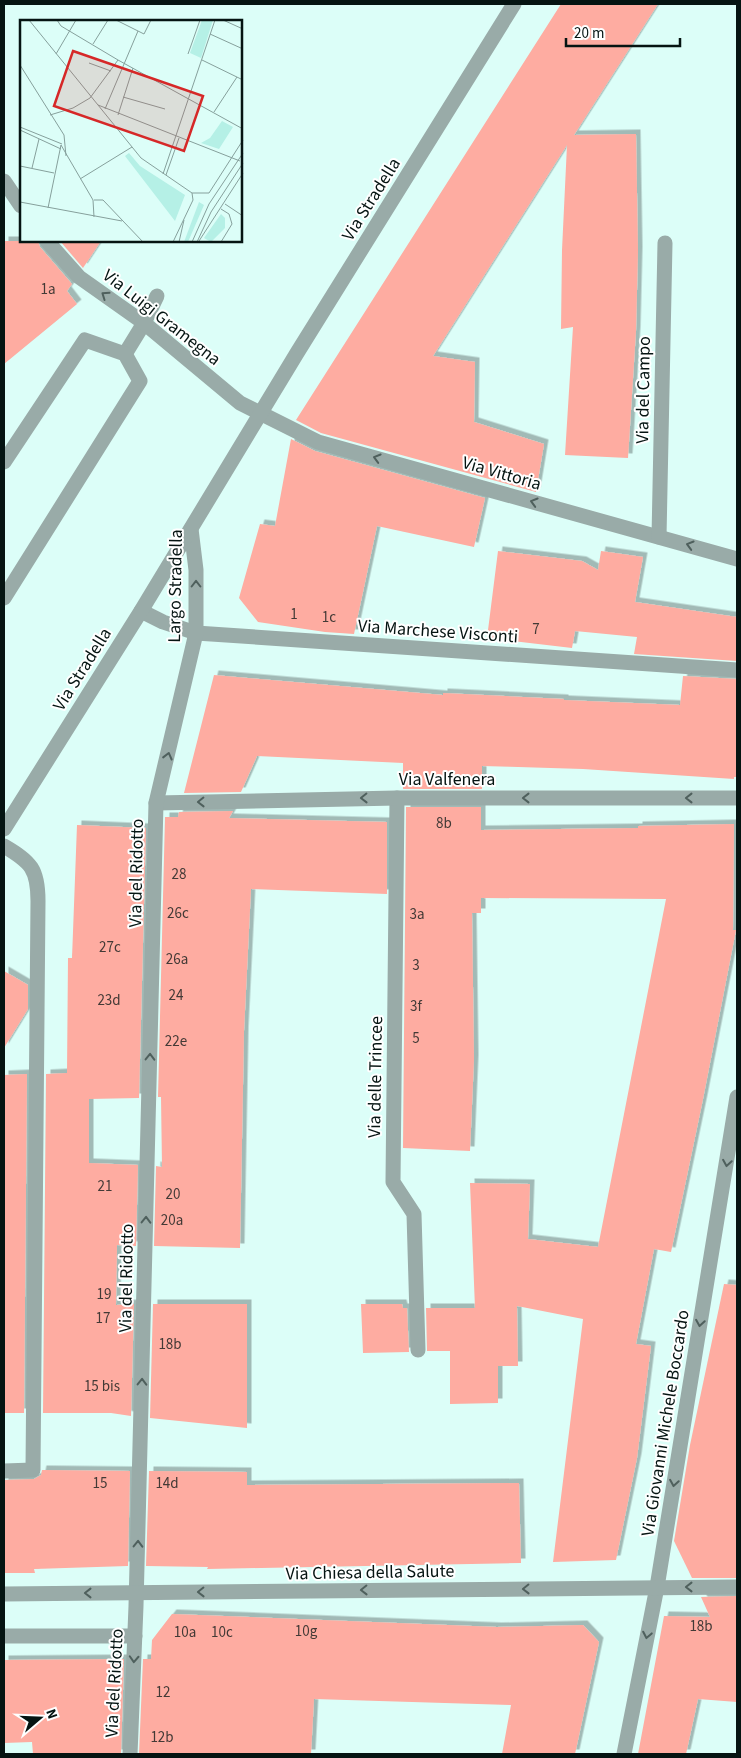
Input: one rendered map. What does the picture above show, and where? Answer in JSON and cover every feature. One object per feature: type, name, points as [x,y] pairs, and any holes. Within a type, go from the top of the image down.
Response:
[{"type":"street","name":"Via Stradella","points":[[260,414],[514,4]]},
{"type":"street","points":[[4,181],[20,205]]},
{"type":"street","name":"Via Luigi Gramegna","points":[[48,242],[79,277],[144,323],[233,398],[260,414]]},
{"type":"street","name":"Via del Campo","points":[[660,537],[665,244]]},
{"type":"street","points":[[125,354],[144,323],[157,296]]},
{"type":"street","points":[[4,462],[85,340],[125,354],[140,381],[4,598]]},
{"type":"street","name":"Largo Stradella","points":[[156,803],[196,633],[196,570],[191,529],[260,414]]},
{"type":"street","name":"Via Vittoria","points":[[260,414],[318,442],[737,559]]},
{"type":"street","name":"Via Stradella","points":[[4,829],[191,529]]},
{"type":"street","name":"Via Marchese Visconti","points":[[141,610],[163,622],[196,633],[737,670]]},
{"type":"street","name":"Via Valfenera","points":[[156,803],[397,798],[737,798]]},
{"type":"street","name":"Via delle Trincee","points":[[397,798],[393,1182],[414,1214],[418,1350]]},
{"type":"street","name":"Via del Ridotto","points":[[130,1754],[137,1593],[156,803]]},
{"type":"street","points":[[4,846],[28,863],[34,872],[38,884],[33,1470],[4,1471]]},
{"type":"street","name":"Via Giovanni Michele Boccardo","points":[[624,1754],[657,1587],[737,1097]]},
{"type":"street","name":"Via Chiesa della Salute","points":[[4,1594],[737,1587]]},
{"type":"street","points":[[4,1636],[135,1636]]},
{"type":"building","points":[[561,4],[658,4],[574,135],[636,134],[638,251],[636,331],[628,458],[565,455],[573,327],[561,329],[562,250],[567,145],[433,356],[475,362],[474,422],[544,444],[536,492],[321,433],[296,420]]},
{"type":"building","points":[[4,241],[38,242],[40,247],[72,284],[67,291],[77,304],[4,364]]},
{"type":"building","points":[[61,242],[100,242],[83,268]]},
{"type":"building","points":[[291,439],[315,451],[485,498],[474,547],[377,526],[354,634],[325,632],[258,622],[239,598],[260,524],[275,526]]},
{"type":"building","points":[[498,551],[582,561],[598,570],[601,551],[643,557],[635,602],[737,617],[737,661],[634,654],[637,637],[575,631],[572,648],[487,638]]},
{"type":"building","points":[[214,675],[443,695],[443,693],[680,705],[683,676],[737,679],[737,777],[734,777],[734,779],[583,769],[482,766],[482,789],[403,789],[403,763],[257,756],[241,792],[184,793]]},
{"type":"building","points":[[406,807],[481,807],[481,830],[638,828],[638,826],[734,824],[733,930],[736,930],[671,1252],[654,1249],[636,1344],[651,1346],[637,1458],[616,1560],[553,1562],[583,1319],[517,1306],[518,1366],[498,1366],[498,1403],[450,1404],[450,1351],[427,1351],[426,1308],[475,1308],[470,1183],[530,1184],[528,1239],[598,1247],[666,899],[481,898],[481,913],[472,913],[474,1059],[470,1151],[403,1148]]},
{"type":"building","points":[[233,811],[229,818],[387,822],[387,894],[251,889],[244,1031],[240,1248],[154,1246],[156,1166],[162,1167],[161,1097],[158,1097],[165,817],[178,817],[179,812]]},
{"type":"building","points":[[77,825],[146,828],[139,1098],[89,1099],[89,1163],[138,1165],[136,1246],[117,1245],[116,1305],[134,1304],[131,1416],[111,1413],[43,1413],[46,1074],[67,1073],[68,958],[72,958]]},
{"type":"building","points":[[4,971],[28,985],[28,1009],[4,1048]]},
{"type":"building","points":[[27,1074],[24,1413],[4,1413],[4,1075]]},
{"type":"building","points":[[724,1284],[737,1285],[737,1578],[692,1578],[674,1541],[690,1445]]},
{"type":"building","points":[[153,1304],[247,1304],[247,1428],[150,1418]]},
{"type":"building","points":[[361,1304],[402,1304],[403,1308],[407,1308],[409,1352],[363,1353]]},
{"type":"building","points":[[42,1470],[130,1471],[128,1566],[34,1569],[35,1573],[4,1573],[4,1480],[34,1479],[41,1475]]},
{"type":"building","points":[[149,1471],[247,1472],[247,1485],[519,1483],[521,1563],[207,1569],[208,1567],[146,1566]]},
{"type":"building","points":[[737,1596],[737,1702],[698,1699],[686,1754],[638,1754],[664,1616],[710,1617],[701,1597]]},
{"type":"building","points":[[172,1614],[497,1627],[583,1625],[599,1642],[575,1754],[502,1754],[511,1705],[314,1699],[311,1754],[139,1754],[143,1659],[151,1659],[152,1640]]},
{"type":"building","points":[[124,1659],[121,1754],[33,1754],[32,1742],[4,1743],[4,1660]]}]
